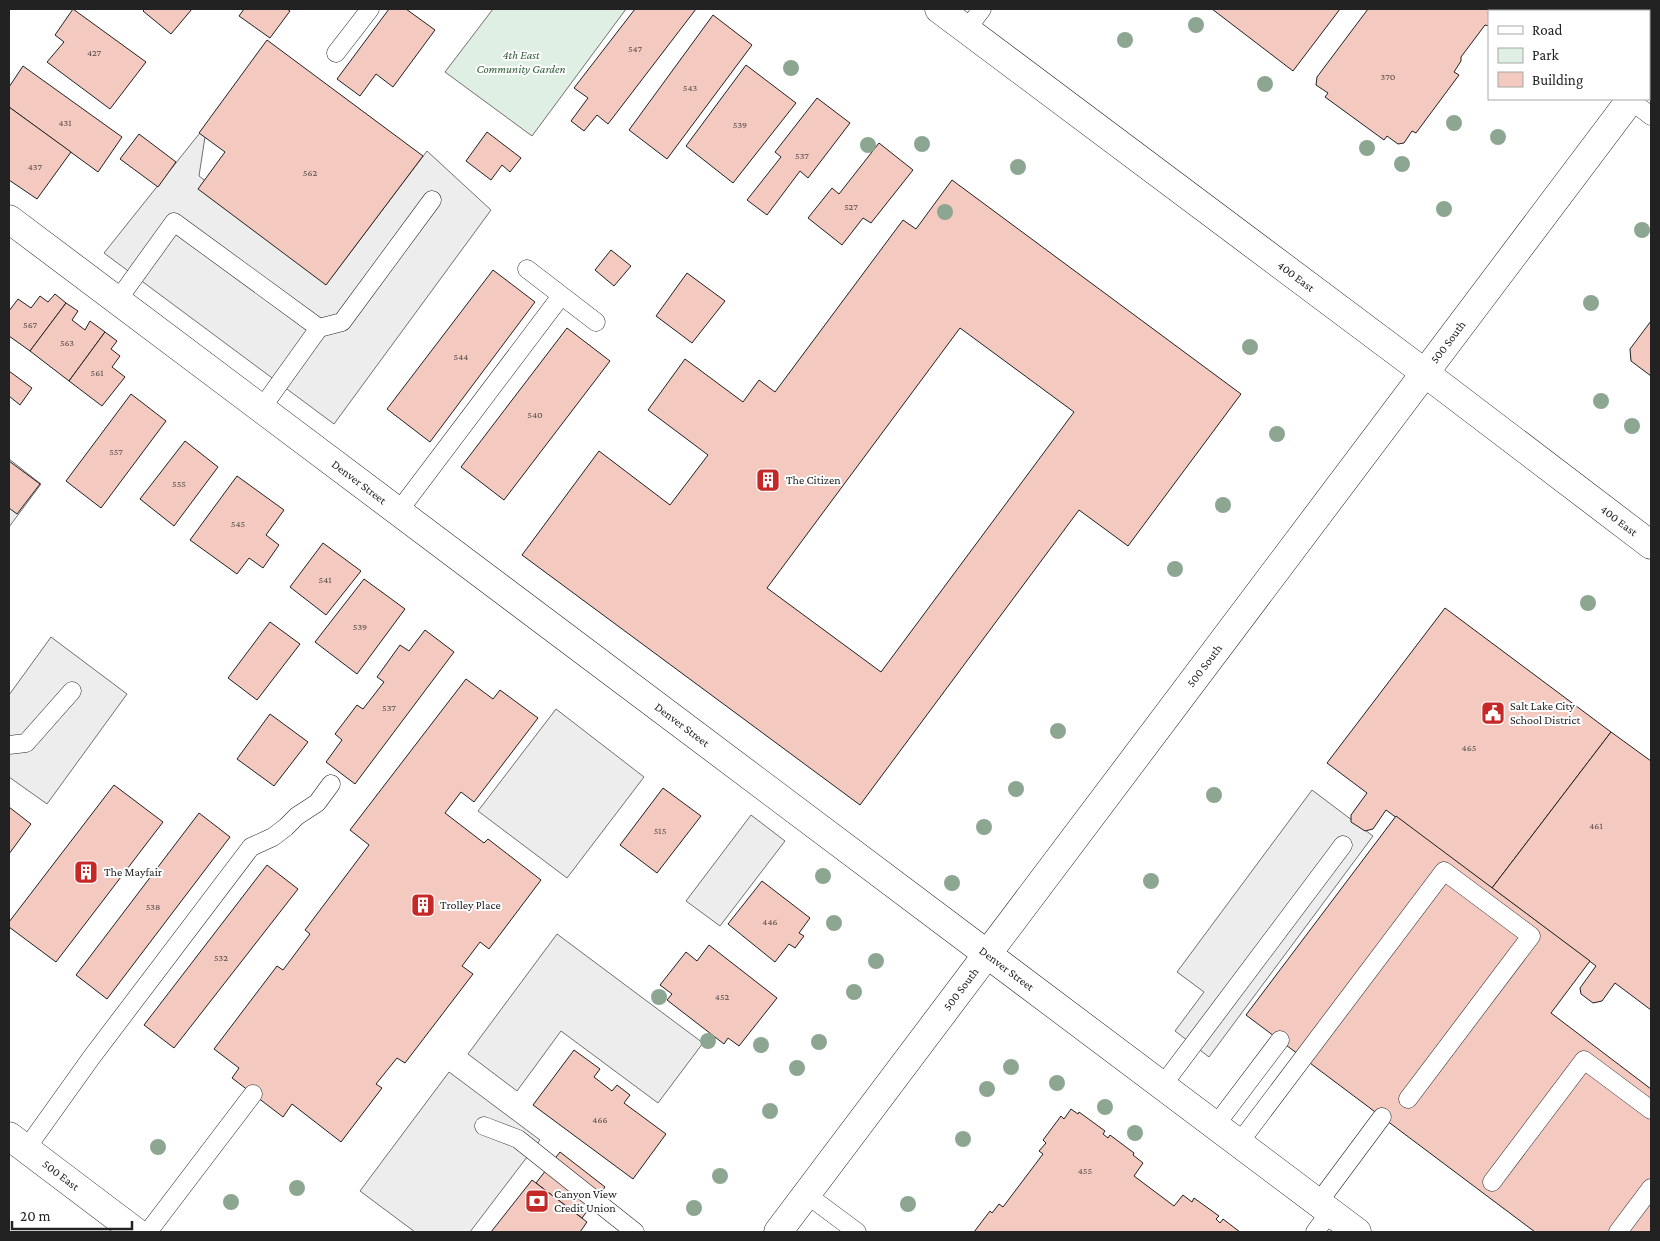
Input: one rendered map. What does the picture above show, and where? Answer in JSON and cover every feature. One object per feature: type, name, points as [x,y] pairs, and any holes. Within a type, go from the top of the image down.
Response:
[{"type":"street","name":"400 East","points":[[939,9],[974,19],[1425,373],[1651,545]]},
{"type":"street","name":"500 South","points":[[778,1232],[1425,373],[1638,105]]},
{"type":"street","name":"Denver Street","points":[[9,219],[1239,1144],[1321,1216],[1357,1232]]},
{"type":"street","name":"500 East","points":[[17,1143],[136,1232]]},
{"type":"lane","points":[[336,53],[370,9]]},
{"type":"lane","points":[[261,409],[319,328],[342,322],[432,200]]},
{"type":"lane","points":[[117,301],[174,222],[319,328]]},
{"type":"lane","points":[[528,269],[596,322]]},
{"type":"lane","points":[[398,512],[561,296]]},
{"type":"lane","points":[[9,745],[26,743],[72,691]]},
{"type":"lane","points":[[17,1143],[91,1058],[251,847],[273,837],[297,816],[317,803],[331,784]]},
{"type":"lane","points":[[1162,1086],[1343,845]]},
{"type":"lane","points":[[1239,1144],[1444,871],[1531,936],[1408,1099]]},
{"type":"lane","points":[[1215,1126],[1280,1040]]},
{"type":"lane","points":[[1492,1182],[1584,1060],[1651,1110]]},
{"type":"lane","points":[[148,1232],[252,1094]]},
{"type":"lane","points":[[1321,1216],[1382,1117]]},
{"type":"lane","points":[[484,1126],[518,1139],[636,1232]]},
{"type":"lane","points":[[1618,1232],[1651,1188]]},
{"type":"lane","points":[[806,1194],[857,1232]]},
{"type":"green space","name":"4th East Community Garden","points":[[493,9],[626,9],[532,136],[445,72]]},
{"type":"shaded area","points":[[207,124],[199,176],[331,278],[427,151],[491,210],[334,424],[104,253]]},
{"type":"shaded area","points":[[9,459],[41,484],[9,527]]},
{"type":"shaded area","points":[[51,637],[127,694],[47,804],[9,777],[9,695]]},
{"type":"shaded area","points":[[556,709],[644,777],[567,878],[478,811]]},
{"type":"shaded area","points":[[1312,790],[1373,836],[1209,1057],[1175,1031],[1204,992],[1177,972]]},
{"type":"shaded area","points":[[751,815],[785,841],[720,926],[686,901]]},
{"type":"shaded area","points":[[557,934],[703,1043],[658,1103],[561,1031],[517,1091],[468,1054]]},
{"type":"shaded area","points":[[449,1072],[540,1140],[470,1232],[415,1232],[360,1191]]},
{"type":"building","points":[[73,9],[146,62],[110,109],[47,62],[64,42],[55,35]]},
{"type":"building","points":[[145,9],[192,9],[171,34],[143,11]]},
{"type":"building","points":[[244,9],[287,9],[290,11],[270,38],[239,16]]},
{"type":"building","points":[[389,9],[406,9],[435,30],[393,87],[376,74],[360,96],[337,79]]},
{"type":"building","points":[[635,9],[696,9],[608,124],[597,115],[584,131],[571,121],[588,98],[574,88]]},
{"type":"building","points":[[1212,9],[1340,9],[1293,71]]},
{"type":"building","points":[[1368,9],[1509,9],[1488,10],[1488,26],[1485,25],[1461,57],[1461,61],[1454,72],[1459,75],[1416,133],[1412,131],[1404,143],[1398,144],[1387,136],[1384,140],[1325,97],[1328,93],[1316,85],[1317,77]]},
{"type":"building","points":[[713,15],[752,45],[667,159],[629,130]]},
{"type":"building","points":[[267,40],[423,156],[326,285],[198,189],[225,152],[199,133]]},
{"type":"building","points":[[746,65],[796,103],[733,183],[686,146]]},
{"type":"building","points":[[23,66],[122,137],[98,172],[9,107],[9,87]]},
{"type":"building","points":[[817,98],[850,123],[808,178],[800,171],[767,215],[747,200],[781,157],[775,152]]},
{"type":"building","points":[[9,107],[71,152],[37,199],[9,180]]},
{"type":"building","points":[[487,132],[521,158],[510,172],[502,165],[491,180],[466,161]]},
{"type":"building","points":[[139,134],[176,162],[158,187],[120,159]]},
{"type":"building","points":[[879,143],[913,170],[871,223],[863,218],[842,245],[808,218],[832,188],[839,194]]},
{"type":"building","name":"The Citizen","points":[[952,180],[1241,394],[1128,546],[1079,510],[860,805],[522,555],[599,451],[670,505],[708,455],[648,410],[685,359],[743,402],[759,380],[775,392],[903,220],[916,229]],"holes":[[[960,328],[1074,412],[881,672],[767,588]]]},
{"type":"building","points":[[611,250],[631,266],[614,286],[595,270]]},
{"type":"building","points":[[493,270],[535,302],[430,442],[387,409]]},
{"type":"building","points":[[687,273],[725,301],[692,343],[656,316]]},
{"type":"building","points":[[55,294],[66,303],[30,351],[9,336],[9,311],[18,299],[31,308],[40,296],[48,302]]},
{"type":"building","points":[[66,303],[78,311],[72,320],[85,330],[90,321],[105,332],[69,381],[30,351]]},
{"type":"building","points":[[1651,321],[1651,376],[1631,361],[1630,349]]},
{"type":"building","points":[[567,328],[610,361],[504,500],[461,467]]},
{"type":"building","points":[[105,332],[117,341],[111,349],[120,356],[112,367],[125,377],[102,406],[69,381]]},
{"type":"building","points":[[9,371],[32,388],[20,405],[9,396]]},
{"type":"building","points":[[131,394],[166,421],[101,508],[66,481]]},
{"type":"building","points":[[185,441],[218,467],[174,526],[140,499]]},
{"type":"building","points":[[9,461],[40,484],[17,514],[9,508]]},
{"type":"building","points":[[237,476],[284,510],[266,535],[279,545],[263,568],[249,558],[237,574],[190,540]]},
{"type":"building","points":[[323,543],[361,571],[326,615],[290,587]]},
{"type":"building","points":[[364,579],[405,609],[357,674],[315,642]]},
{"type":"building","points":[[1445,608],[1611,732],[1492,888],[1386,810],[1373,829],[1365,831],[1351,822],[1351,815],[1367,793],[1327,763]]},
{"type":"building","points":[[270,622],[300,644],[257,700],[228,678]]},
{"type":"building","points":[[425,630],[454,652],[355,784],[326,762],[342,740],[335,734],[357,705],[363,709],[384,682],[377,677],[400,645],[409,651]]},
{"type":"building","name":"Trolley Place","points":[[466,679],[493,699],[500,690],[538,718],[474,802],[461,792],[445,813],[484,843],[488,839],[541,880],[489,949],[480,942],[462,966],[473,974],[405,1063],[397,1058],[376,1084],[382,1088],[341,1142],[292,1104],[283,1117],[232,1078],[239,1068],[214,1049],[277,966],[283,970],[310,934],[305,930],[369,845],[350,830]]},
{"type":"building","points":[[270,714],[308,742],[274,786],[237,759]]},
{"type":"building","points":[[1611,732],[1651,761],[1651,1010],[1615,983],[1602,1001],[1593,1003],[1581,994],[1580,988],[1596,966],[1492,888]]},
{"type":"building","name":"The Mayfair","points":[[114,785],[163,822],[56,962],[9,927],[9,922]]},
{"type":"building","points":[[663,788],[701,816],[657,873],[620,845]]},
{"type":"building","points":[[9,807],[31,824],[9,854]]},
{"type":"building","points":[[199,813],[230,837],[107,999],[76,975]]},
{"type":"building","points":[[1396,816],[1590,961],[1551,1013],[1651,1089],[1651,1232],[1535,1232],[1246,1015]]},
{"type":"building","points":[[267,865],[298,889],[174,1048],[144,1025]]},
{"type":"building","points":[[762,881],[810,918],[799,933],[804,936],[795,948],[789,944],[775,962],[728,924]]},
{"type":"building","points":[[709,945],[777,998],[739,1046],[728,1038],[724,1044],[667,1000],[672,994],[660,985],[686,952],[697,961]]},
{"type":"building","points":[[574,1050],[600,1069],[594,1077],[612,1091],[617,1085],[630,1095],[624,1103],[666,1134],[633,1179],[533,1105]]},
{"type":"building","points":[[1071,1109],[1078,1114],[1079,1112],[1105,1131],[1103,1134],[1108,1138],[1110,1135],[1134,1153],[1133,1155],[1143,1163],[1134,1176],[1174,1206],[1183,1195],[1192,1202],[1194,1198],[1219,1216],[1216,1219],[1220,1223],[1223,1219],[1240,1232],[974,1232],[990,1211],[992,1213],[999,1204],[1003,1207],[1043,1154],[1039,1151],[1046,1143],[1043,1140],[1061,1116],[1064,1119]]},
{"type":"building","points":[[560,1152],[605,1187],[582,1218],[536,1183]]},
{"type":"building","name":"Canyon View Credit Union","points":[[532,1180],[587,1222],[580,1232],[491,1232]]},
{"type":"place","name":"The Citizen","points":[[768,480]]},
{"type":"place","name":"Salt Lake City School District","points":[[1493,713]]},
{"type":"place","name":"The Mayfair","points":[[86,872]]},
{"type":"place","name":"Trolley Place","points":[[423,905]]},
{"type":"place","name":"Canyon View Credit Union","points":[[537,1201]]}]
